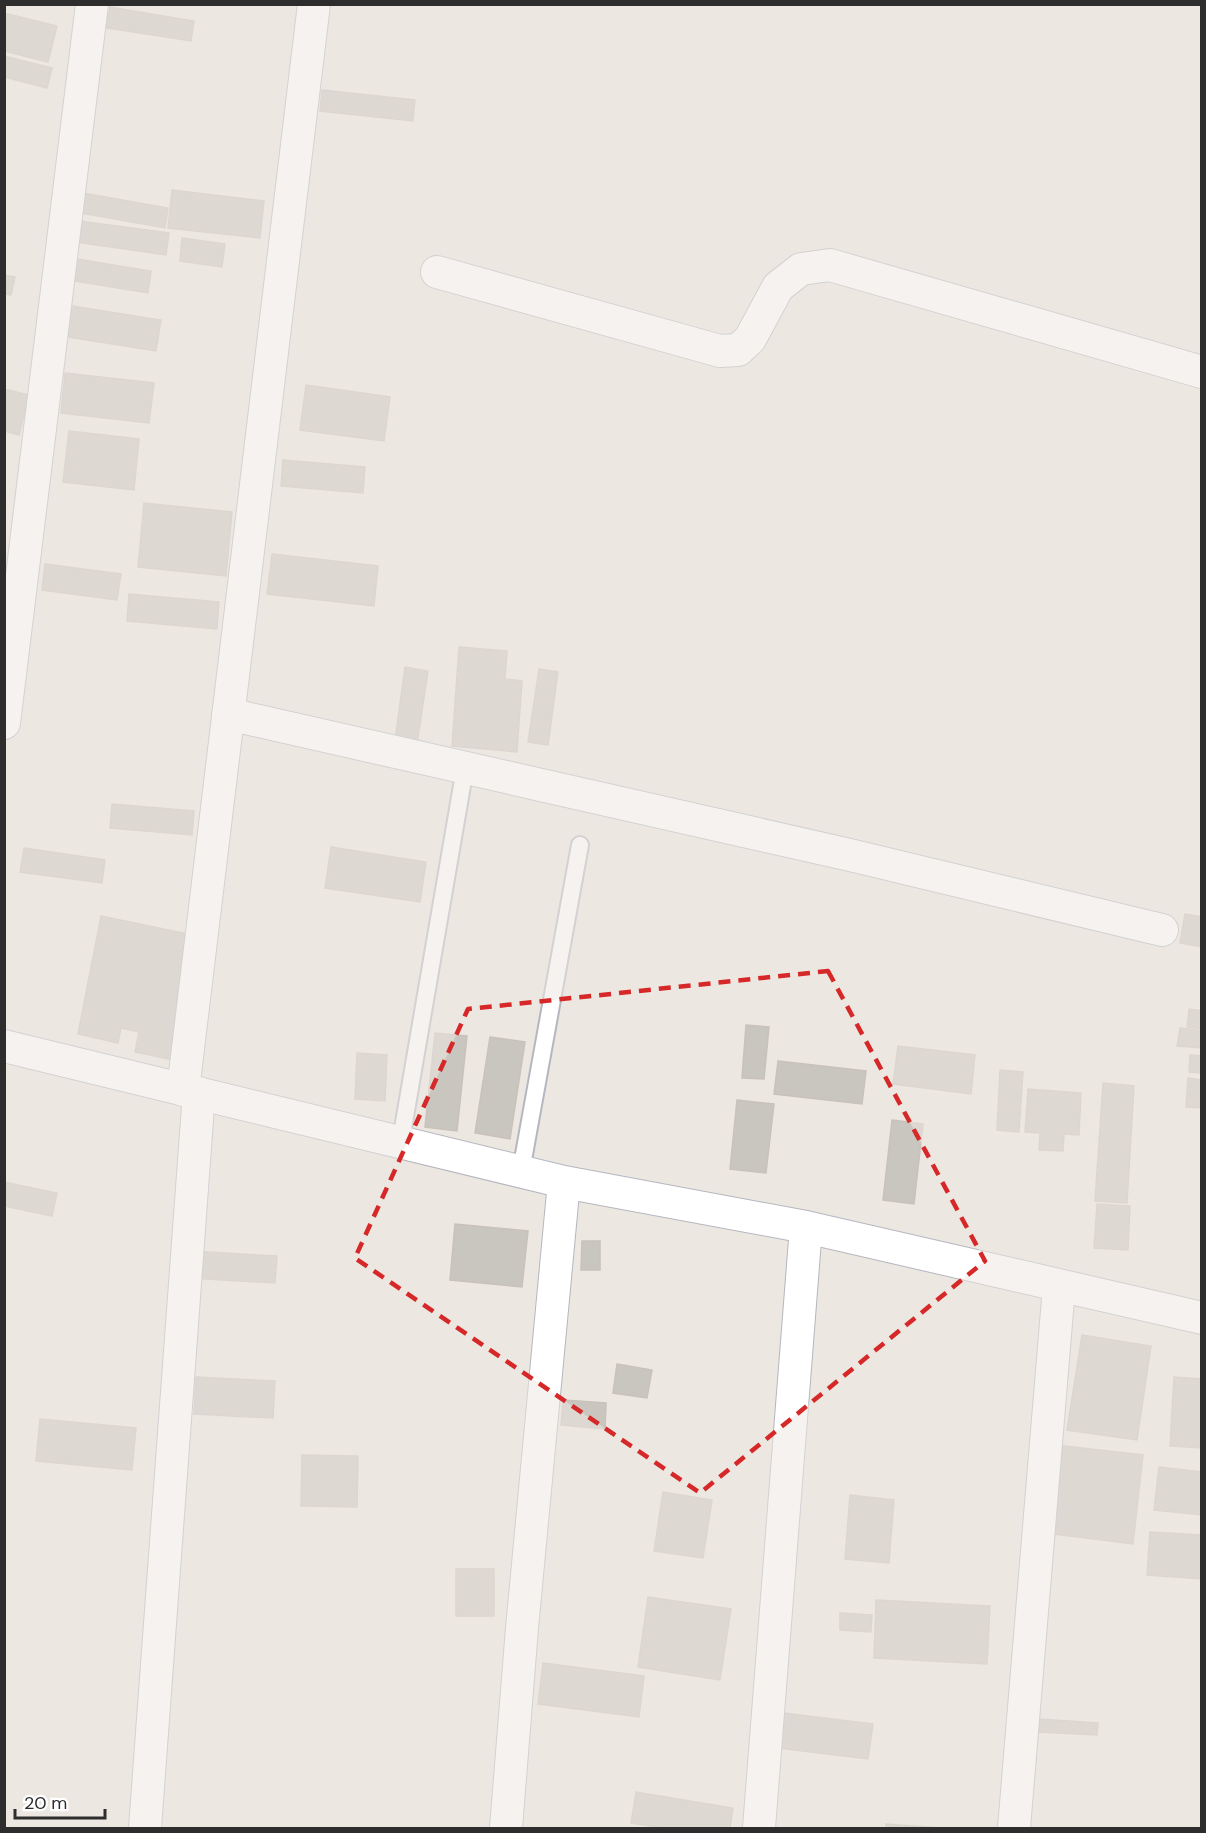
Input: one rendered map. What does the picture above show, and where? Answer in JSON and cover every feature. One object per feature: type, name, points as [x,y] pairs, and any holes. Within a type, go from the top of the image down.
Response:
[{"type":"street","points":[[4,723],[92,4]]},
{"type":"street","points":[[145,1828],[191,1091],[228,714],[314,4]]},
{"type":"street","points":[[438,272],[720,351],[738,350],[750,339],[778,287],[801,269],[830,265],[1202,372]]},
{"type":"street","points":[[228,714],[1162,930]]},
{"type":"street","points":[[4,1046],[400,1140],[564,1182],[806,1227],[1059,1287],[1202,1318]]},
{"type":"street","points":[[506,1828],[522,1628],[564,1182]]},
{"type":"street","points":[[759,1828],[806,1227]]},
{"type":"street","points":[[1014,1828],[1020,1732],[1059,1287]]},
{"type":"lane","points":[[400,1140],[465,768]]},
{"type":"lane","points":[[522,1171],[580,845]]},
{"type":"highlighted area","points":[[828,971],[985,1261],[700,1493],[355,1258],[468,1009]]},
{"type":"building","points":[[110,7],[194,21],[191,41],[106,28]]},
{"type":"building","points":[[4,13],[57,26],[48,62],[4,51]]},
{"type":"building","points":[[4,56],[52,68],[47,88],[4,77]]},
{"type":"building","points":[[322,90],[415,100],[413,121],[320,111]]},
{"type":"building","points":[[172,190],[264,201],[260,238],[168,228]]},
{"type":"building","points":[[83,193],[168,208],[165,228],[80,213]]},
{"type":"building","points":[[79,221],[169,233],[166,255],[76,242]]},
{"type":"building","points":[[182,238],[225,244],[222,267],[180,261]]},
{"type":"building","points":[[77,259],[151,271],[148,293],[74,281]]},
{"type":"building","points":[[4,275],[15,277],[11,295],[4,294]]},
{"type":"building","points":[[66,305],[161,320],[156,351],[62,336]]},
{"type":"building","points":[[65,373],[154,383],[149,423],[61,413]]},
{"type":"building","points":[[306,385],[390,397],[384,441],[300,430]]},
{"type":"building","points":[[4,389],[29,395],[19,435],[4,431]]},
{"type":"building","points":[[69,431],[139,439],[134,490],[63,482]]},
{"type":"building","points":[[283,460],[365,467],[363,493],[281,486]]},
{"type":"building","points":[[144,503],[232,512],[226,576],[138,567]]},
{"type":"building","points":[[272,554],[378,566],[374,606],[267,594]]},
{"type":"building","points":[[45,564],[121,574],[117,600],[42,590]]},
{"type":"building","points":[[129,594],[219,602],[217,629],[127,621]]},
{"type":"building","points":[[459,647],[507,651],[505,679],[522,681],[517,752],[452,746]]},
{"type":"building","points":[[405,667],[428,671],[417,744],[395,740]]},
{"type":"building","points":[[539,669],[558,672],[548,745],[528,742]]},
{"type":"building","points":[[112,804],[194,811],[192,835],[110,828]]},
{"type":"building","points":[[331,847],[426,862],[420,902],[325,888]]},
{"type":"building","points":[[24,848],[105,860],[102,883],[20,872]]},
{"type":"building","points":[[1185,914],[1202,917],[1202,947],[1180,943]]},
{"type":"building","points":[[101,916],[198,936],[174,1060],[135,1052],[139,1032],[121,1028],[118,1043],[78,1034]]},
{"type":"building","points":[[1189,1009],[1202,1011],[1202,1029],[1187,1027]]},
{"type":"building","points":[[746,1025],[769,1027],[764,1079],[742,1078]]},
{"type":"building","points":[[1180,1028],[1202,1031],[1202,1048],[1177,1046]]},
{"type":"building","points":[[435,1033],[467,1036],[457,1131],[425,1127]]},
{"type":"building","points":[[490,1037],[525,1042],[510,1139],[475,1133]]},
{"type":"building","points":[[898,1046],[975,1055],[971,1094],[893,1084]]},
{"type":"building","points":[[357,1053],[387,1055],[385,1101],[355,1099]]},
{"type":"building","points":[[1190,1055],[1202,1056],[1202,1073],[1189,1072]]},
{"type":"building","points":[[778,1061],[866,1071],[862,1104],[774,1094]]},
{"type":"building","points":[[1000,1070],[1023,1072],[1019,1132],[997,1130]]},
{"type":"building","points":[[1188,1078],[1202,1080],[1202,1108],[1186,1107]]},
{"type":"building","points":[[1103,1083],[1134,1086],[1127,1203],[1095,1201]]},
{"type":"building","points":[[1028,1089],[1081,1093],[1079,1135],[1064,1134],[1063,1151],[1039,1150],[1040,1133],[1025,1132]]},
{"type":"building","points":[[737,1100],[774,1104],[766,1173],[730,1169]]},
{"type":"building","points":[[892,1120],[923,1124],[914,1204],[883,1200]]},
{"type":"building","points":[[4,1182],[57,1193],[52,1216],[4,1206]]},
{"type":"building","points":[[1097,1204],[1130,1206],[1128,1250],[1094,1248]]},
{"type":"building","points":[[455,1224],[528,1231],[522,1287],[450,1280]]},
{"type":"building","points":[[582,1241],[600,1241],[600,1270],[581,1270]]},
{"type":"building","points":[[192,1251],[277,1256],[275,1283],[190,1278]]},
{"type":"building","points":[[1082,1335],[1151,1346],[1137,1440],[1067,1430]]},
{"type":"building","points":[[617,1364],[652,1370],[647,1398],[613,1393]]},
{"type":"building","points":[[196,1377],[275,1381],[273,1418],[194,1414]]},
{"type":"building","points":[[1174,1377],[1202,1379],[1202,1448],[1170,1446]]},
{"type":"building","points":[[563,1400],[606,1403],[605,1429],[561,1425]]},
{"type":"building","points":[[40,1419],[136,1428],[132,1470],[36,1461]]},
{"type":"building","points":[[1056,1445],[1143,1455],[1133,1544],[1046,1533]]},
{"type":"building","points":[[302,1455],[358,1456],[357,1507],[301,1506]]},
{"type":"building","points":[[1159,1467],[1202,1472],[1202,1515],[1154,1510]]},
{"type":"building","points":[[663,1492],[712,1500],[703,1558],[654,1551]]},
{"type":"building","points":[[850,1495],[894,1500],[889,1563],[845,1559]]},
{"type":"building","points":[[1150,1532],[1202,1535],[1202,1579],[1147,1575]]},
{"type":"building","points":[[456,1569],[494,1569],[494,1616],[456,1616]]},
{"type":"building","points":[[648,1597],[731,1609],[720,1680],[638,1667]]},
{"type":"building","points":[[876,1600],[990,1606],[987,1664],[874,1658]]},
{"type":"building","points":[[840,1613],[872,1615],[871,1632],[840,1630]]},
{"type":"building","points":[[543,1663],[644,1676],[639,1717],[538,1704]]},
{"type":"building","points":[[775,1712],[873,1724],[868,1759],[770,1747]]},
{"type":"building","points":[[1038,1719],[1098,1723],[1097,1735],[1038,1732]]},
{"type":"building","points":[[636,1792],[733,1808],[730,1828],[664,1828],[631,1823]]},
{"type":"building","points":[[886,1824],[942,1828],[886,1828]]}]
